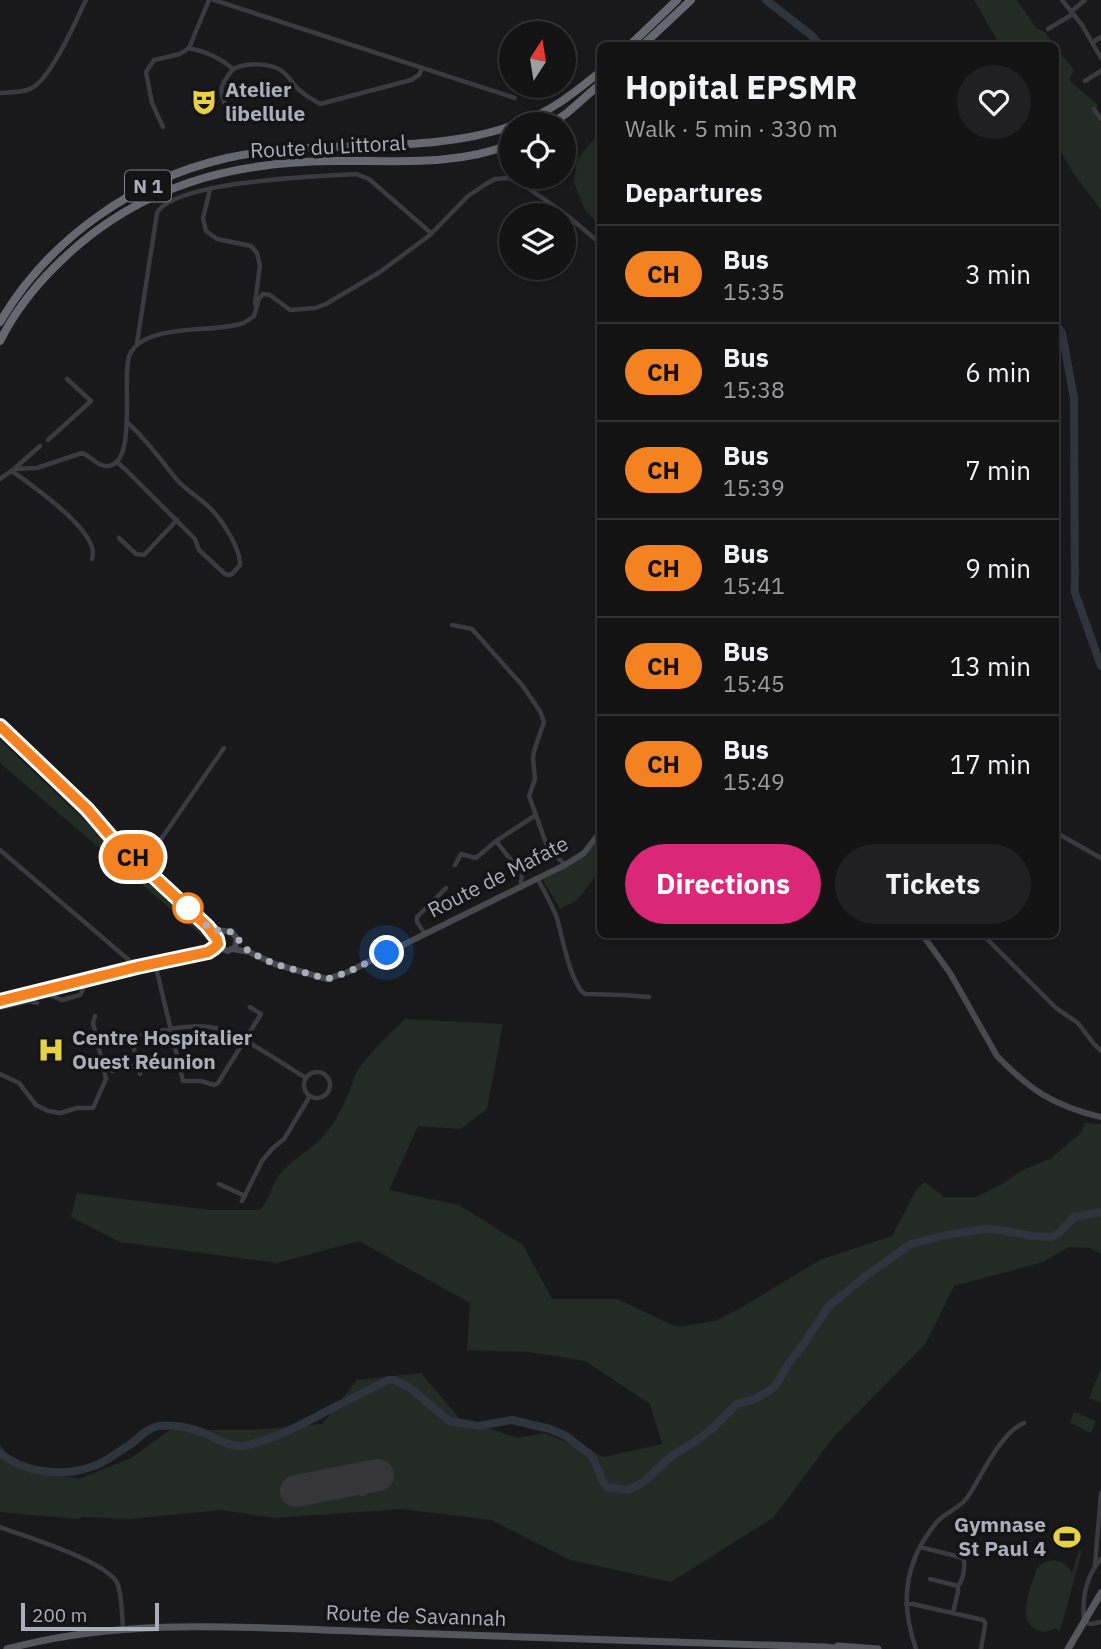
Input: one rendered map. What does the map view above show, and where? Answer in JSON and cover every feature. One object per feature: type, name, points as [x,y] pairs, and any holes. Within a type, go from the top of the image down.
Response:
[{"type":"highway","points":[[633,42],[677,0]]},
{"type":"highway","points":[[646,42],[691,0]]},
{"type":"highway","points":[[543,112],[572,95],[597,74]]},
{"type":"highway","points":[[568,112],[597,87]]},
{"type":"highway","name":"Route du Littoral","points":[[0,322],[33,276],[69,239],[110,207],[185,170],[227,158],[279,150],[453,140],[499,130]]},
{"type":"highway","name":"Route du Littoral","points":[[0,341],[34,290],[75,248],[106,223],[171,188],[254,166],[318,161],[460,158],[499,148]]},
{"type":"main road","points":[[0,726],[87,809],[110,835]]},
{"type":"main road","points":[[0,734],[207,926],[223,950],[233,949],[237,939],[232,932],[207,926]]},
{"type":"main road","name":"Route de Mafate","points":[[233,949],[327,979],[348,972],[565,865],[584,853],[597,836]]},
{"type":"main road","points":[[217,942],[219,934],[224,931]]},
{"type":"main road","points":[[925,938],[950,972],[997,1056],[1018,1077],[1048,1099],[1073,1110],[1101,1117]]},
{"type":"main road","name":"Route de Mafate","points":[[237,939],[249,952]]},
{"type":"main road","points":[[1070,1649],[1101,1593]]},
{"type":"main road","points":[[1091,1614],[1101,1599]]},
{"type":"main road","name":"Route de Savannah","points":[[7,1649],[59,1637],[158,1626],[826,1647]]},
{"type":"main road","points":[[826,1647],[841,1649]]},
{"type":"main road","points":[[826,1647],[878,1649]]},
{"type":"street","points":[[0,93],[28,90],[45,78],[86,0]]},
{"type":"street","points":[[163,127],[152,103],[146,72],[154,60],[180,54],[188,48],[211,0],[499,93]]},
{"type":"street","points":[[1062,0],[1093,41],[1101,58]]},
{"type":"street","points":[[1048,29],[1072,13],[1085,0]]},
{"type":"street","points":[[1093,41],[1101,37]]},
{"type":"street","points":[[188,48],[209,53],[233,69]]},
{"type":"street","points":[[228,113],[220,90],[223,81],[233,69],[246,65],[273,67],[283,71],[296,87],[320,104],[411,80],[419,75],[422,68]]},
{"type":"street","points":[[1085,81],[1101,71]]},
{"type":"street","points":[[1094,109],[1101,119]]},
{"type":"street","points":[[137,344],[157,214],[164,205],[186,196],[264,180],[356,174],[369,178],[431,233]]},
{"type":"street","points":[[13,470],[37,468],[82,453],[107,466],[117,463],[125,446],[127,363],[137,344],[165,333],[242,324],[254,316],[263,294],[270,295],[290,310],[326,304],[380,272],[431,233],[468,196],[495,179],[509,178],[525,186],[597,241]]},
{"type":"street","points":[[210,189],[203,218],[206,232],[217,239],[251,246],[258,256],[260,265],[254,316]]},
{"type":"street","points":[[48,439],[91,401],[67,379]]},
{"type":"street","points":[[117,463],[195,538],[199,550],[225,574],[232,574],[238,568],[241,562],[236,545],[214,512],[178,481],[126,422]]},
{"type":"street","points":[[0,479],[40,446]]},
{"type":"street","points":[[13,470],[63,509],[83,531],[93,546],[92,559]]},
{"type":"street","points":[[119,538],[136,554],[144,555],[177,520]]},
{"type":"street","points":[[452,625],[472,629],[522,685],[540,711],[544,722],[534,751],[535,779],[529,794],[547,846],[565,865]]},
{"type":"street","points":[[110,835],[154,846],[225,748]]},
{"type":"street","points":[[455,865],[461,854],[476,858],[496,841],[536,815]]},
{"type":"street","points":[[1059,834],[1101,858]]},
{"type":"street","points":[[496,841],[522,874],[523,886]]},
{"type":"street","points":[[0,850],[137,967]]},
{"type":"street","points":[[537,878],[556,916],[565,953],[580,991],[585,994],[649,997]]},
{"type":"street","points":[[425,934],[416,922],[417,917],[446,888]]},
{"type":"street","points":[[985,938],[1056,1008],[1078,1023],[1101,1051]]},
{"type":"street","points":[[208,952],[217,942]]},
{"type":"street","points":[[0,1001],[137,967],[223,950]]},
{"type":"street","points":[[155,963],[183,1081],[214,1085],[218,1083],[261,1014],[250,1007]]},
{"type":"street","points":[[49,989],[50,995],[62,1000],[80,995],[88,979]]},
{"type":"street","points":[[0,1008],[29,1001],[37,1003]]},
{"type":"street","points":[[0,1074],[19,1083],[36,1105],[48,1111],[60,1113],[76,1108],[94,1108],[106,1079],[93,1024],[95,1016]]},
{"type":"street","points":[[140,1074],[134,1041],[171,1028],[211,1027],[245,1041],[306,1078]]},
{"type":"street","points":[[112,1071],[138,1065]]},
{"type":"street","points":[[320,1072],[330,1083],[328,1091],[323,1096],[310,1096],[304,1086],[306,1078],[312,1073],[320,1072]]},
{"type":"street","points":[[219,1184],[243,1198],[262,1161],[284,1139],[310,1096]]},
{"type":"street","points":[[916,1649],[907,1619],[906,1604],[912,1563],[939,1519],[967,1499],[1002,1442],[1024,1423]]},
{"type":"street","points":[[1095,1566],[1101,1493]]},
{"type":"street","points":[[0,1527],[96,1564],[112,1576],[118,1583],[123,1629]]},
{"type":"street","points":[[920,1547],[963,1558],[965,1565],[953,1613]]},
{"type":"street","points":[[1101,1559],[1086,1584],[1083,1605],[1086,1623],[1101,1622]]},
{"type":"street","points":[[930,1579],[958,1586]]},
{"type":"street","points":[[906,1604],[981,1619],[985,1622],[981,1649]]},
{"type":"street","points":[[1083,1605],[1091,1614]]},
{"type":"street","points":[[910,1649],[912,1638]]},
{"type":"shaded area","points":[[974,0],[1017,0],[1036,28],[1045,32],[1052,42],[998,42]]},
{"type":"shaded area","points":[[1059,51],[1074,70],[1069,80],[1098,105],[1094,111],[1101,123],[1101,210],[1059,149]]},
{"type":"shaded area","points":[[597,136],[597,223],[584,208],[576,187],[577,159]]},
{"type":"shaded area","points":[[0,740],[104,839],[209,933],[215,947],[0,763]]},
{"type":"shaded area","points":[[597,837],[597,875],[577,900],[560,909],[543,880],[578,859]]},
{"type":"shaded area","points":[[405,1019],[503,1024],[487,1109],[461,1129],[418,1126],[389,1190],[459,1205],[523,1245],[552,1299],[617,1299],[677,1327],[715,1321],[820,1260],[892,1236],[916,1190],[925,1182],[944,1197],[976,1197],[1023,1170],[1050,1159],[1081,1133],[1085,1123],[1101,1124],[1101,1254],[1090,1248],[1069,1247],[1043,1262],[954,1286],[926,1343],[832,1439],[774,1517],[671,1582],[570,1560],[491,1520],[401,1509],[275,1518],[221,1510],[130,1519],[77,1519],[0,1512],[0,1444],[16,1467],[79,1479],[131,1458],[170,1430],[255,1430],[322,1424],[357,1380],[421,1373],[459,1418],[517,1438],[544,1433],[604,1457],[662,1444],[650,1404],[585,1361],[529,1352],[467,1350],[470,1303],[359,1241],[277,1263],[120,1242],[71,1217],[77,1193],[209,1210],[259,1210],[265,1204],[280,1174],[320,1140],[332,1124],[365,1060]]},
{"type":"shaded area","points":[[1101,1368],[1101,1403],[1089,1398]]},
{"type":"shaded area","points":[[1074,1412],[1096,1421],[1091,1433],[1070,1423]]},
{"type":"shaded area","points":[[1079,1550],[1082,1551],[1060,1631],[1056,1628],[1046,1632],[1035,1629],[1029,1624],[1026,1609],[1036,1570],[1045,1562],[1055,1561],[1065,1564],[1072,1573]]},
{"type":"waterway","points":[[766,0],[817,42]]},
{"type":"waterway","points":[[1059,329],[1074,398],[1075,593],[1101,666]]},
{"type":"waterway","points":[[0,1453],[32,1469],[56,1472],[80,1470],[106,1460],[150,1429],[159,1426],[189,1428],[228,1444],[246,1446],[286,1432],[388,1380],[394,1380],[410,1388],[449,1421],[478,1426],[512,1420],[550,1429],[566,1436],[592,1456],[607,1487],[628,1490],[646,1480],[670,1457],[713,1428],[737,1404],[755,1399],[776,1385],[829,1306],[911,1244],[986,1229],[1052,1237],[1074,1217],[1101,1212]]},
{"type":"taxiway","points":[[359,1479],[362,1490]]},
{"type":"runway","points":[[296,1491],[378,1475]]},
{"type":"bus line","name":"CH","points":[[0,726],[87,809],[111,837],[207,926],[218,944],[208,952],[0,1001]]},
{"type":"place","name":"Atelier libellule","points":[[204,102]]},
{"type":"place","name":"Centre Hospitalier Ouest Réunion","points":[[51,1050]]},
{"type":"place","name":"Gymnase St Paul 4","points":[[1067,1537]]},
{"type":"route","points":[[188,908],[207,926],[235,934],[249,952],[275,964],[327,979],[387,953]]}]
